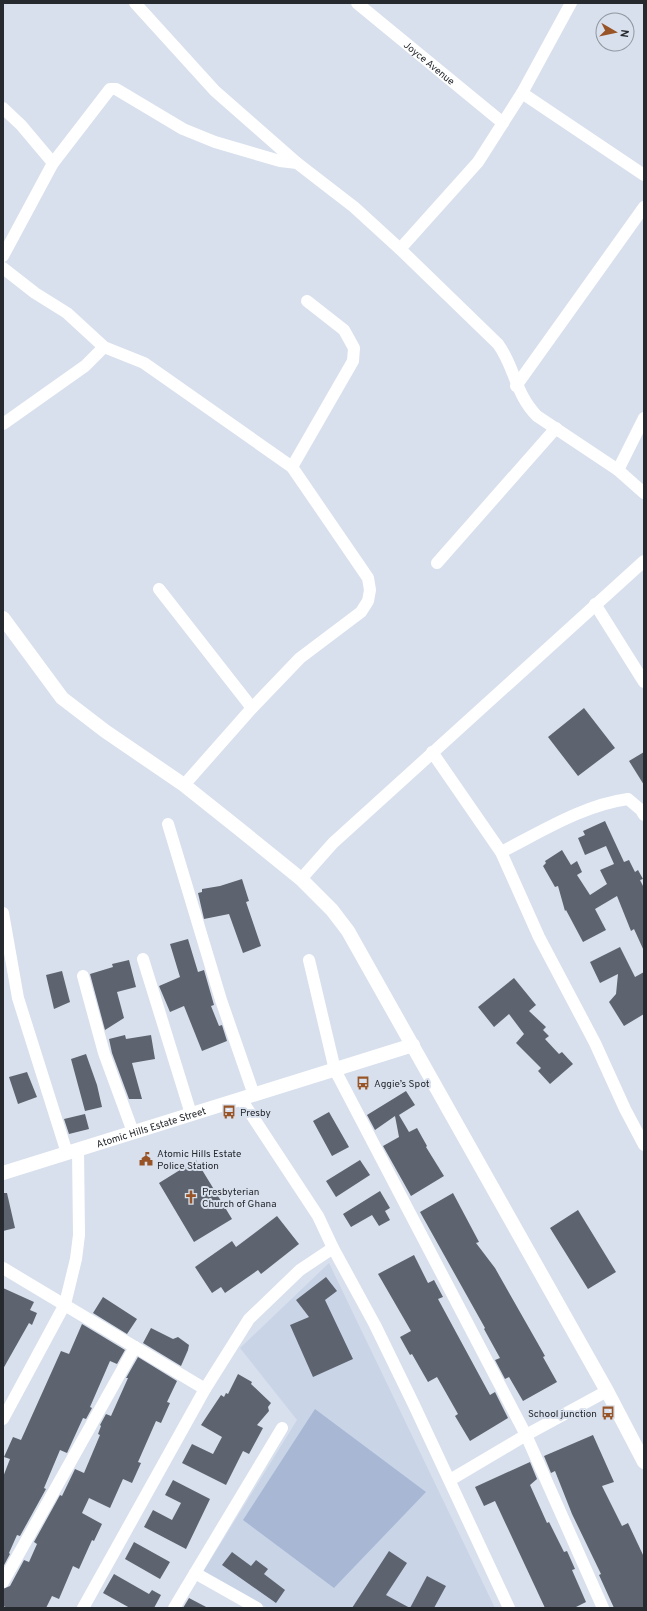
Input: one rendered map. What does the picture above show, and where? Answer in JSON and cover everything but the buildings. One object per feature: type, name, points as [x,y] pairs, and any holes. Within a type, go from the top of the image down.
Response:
[{"type":"street","points":[[134,3],[215,91],[297,163],[354,207],[498,344],[504,353],[516,386],[531,410],[618,470],[644,493]]},
{"type":"street","name":"Joyce Avenue","points":[[356,3],[503,123]]},
{"type":"street","points":[[400,250],[478,162],[522,93],[569,3]]},
{"type":"street","points":[[3,256],[53,163],[110,89],[116,89],[183,129],[209,140],[280,161],[297,163]]},
{"type":"street","points":[[522,93],[644,175]]},
{"type":"street","points":[[3,108],[53,163]]},
{"type":"street","points":[[516,386],[644,207]]},
{"type":"street","points":[[3,268],[35,293],[67,313],[104,347],[144,363],[292,467],[368,578],[369,595],[361,612],[300,658],[252,708],[184,785]]},
{"type":"street","points":[[292,467],[353,361],[354,348],[344,330],[307,301]]},
{"type":"street","points":[[3,424],[84,366],[104,347]]},
{"type":"street","points":[[618,470],[644,418]]},
{"type":"street","points":[[437,563],[556,428]]},
{"type":"street","points":[[301,880],[333,843],[644,561]]},
{"type":"street","points":[[158,589],[252,708]]},
{"type":"street","points":[[595,604],[644,682]]},
{"type":"street","points":[[3,618],[62,698],[105,731],[184,785],[301,880],[332,910],[348,931],[607,1391],[644,1462]]},
{"type":"street","points":[[432,752],[501,852],[539,938],[595,1043],[624,1109],[644,1145]]},
{"type":"street","points":[[501,852],[584,811],[612,801],[628,799],[641,810],[644,815]]},
{"type":"street","points":[[168,824],[221,1000],[248,1097],[318,1216],[333,1248],[375,1325],[450,1480],[509,1608]]},
{"type":"street","points":[[3,913],[18,998],[73,1151],[79,1235],[76,1259],[65,1304],[3,1419]]},
{"type":"street","points":[[143,959],[191,1114]]},
{"type":"street","points":[[309,960],[335,1070],[526,1435],[603,1608]]},
{"type":"street","points":[[83,976],[104,1052],[132,1132]]},
{"type":"street","name":"Atomic Hills Estate Street","points":[[3,1173],[413,1045]]},
{"type":"street","points":[[83,1608],[205,1389],[249,1319],[300,1270],[333,1248]]},
{"type":"street","points":[[3,1268],[136,1346],[205,1389]]},
{"type":"street","points":[[3,1582],[136,1346]]},
{"type":"street","points":[[450,1480],[526,1435],[607,1391]]},
{"type":"street","points":[[174,1608],[282,1428]]},
{"type":"street","points":[[196,1573],[257,1608]]},
{"type":"shaded area","points":[[329,1263],[495,1608],[268,1608],[203,1572],[297,1420],[240,1348]]},
{"type":"shaded area","points":[[315,1409],[426,1492],[334,1588],[243,1520]]},
{"type":"place","name":"Aggie’s Spot","points":[[363,1083]]},
{"type":"place","name":"Presby","points":[[229,1112]]},
{"type":"place","name":"Atomic Hills Estate Police Station","points":[[146,1159]]},
{"type":"place","name":"Presbyterian Church of Ghana","points":[[191,1197]]},
{"type":"place","name":"School junction","points":[[608,1413]]}]
